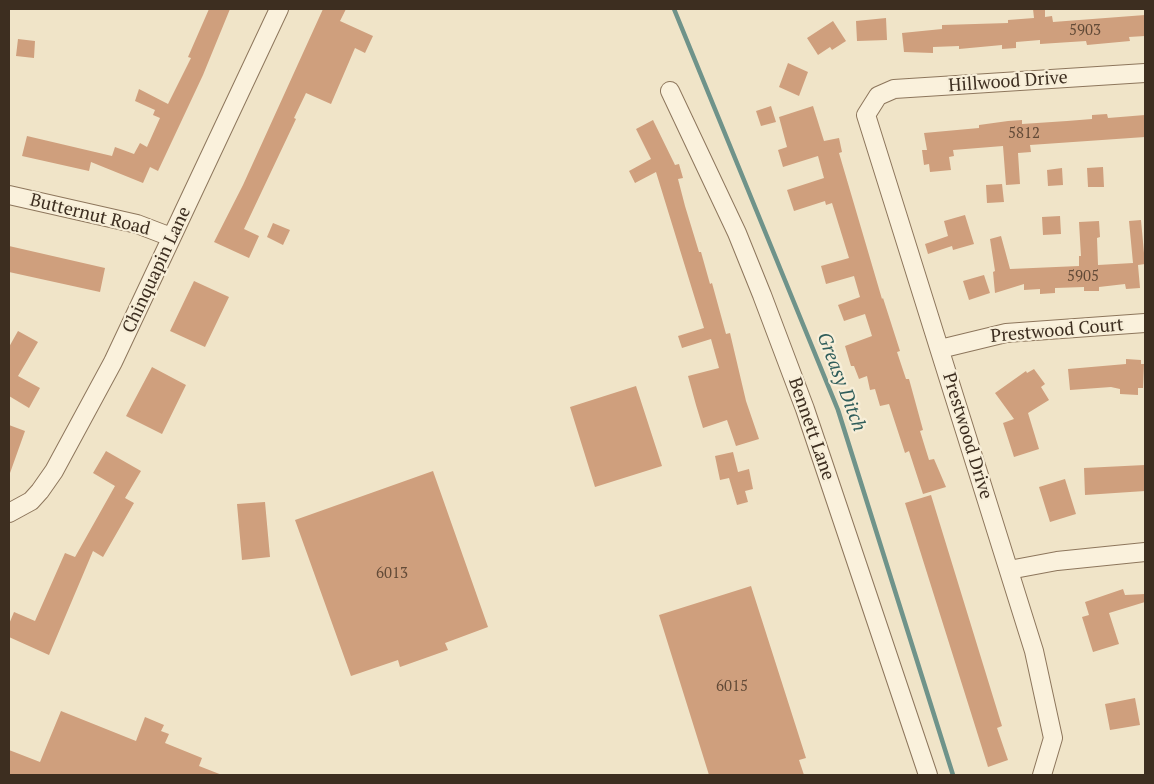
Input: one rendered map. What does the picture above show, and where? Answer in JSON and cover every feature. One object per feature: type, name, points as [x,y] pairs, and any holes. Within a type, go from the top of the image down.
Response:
[{"type":"street","name":"Chinquapin Lane","points":[[9,513],[31,501],[40,492],[54,471],[113,362],[279,9]]},
{"type":"street","name":"Hillwood Drive","points":[[874,101],[885,91],[894,89],[1145,72]]},
{"type":"street","name":"Bennett Lane","points":[[670,91],[737,233],[805,409],[928,775]]},
{"type":"street","name":"Prestwood Drive","points":[[874,101],[866,115],[1034,651],[1053,738],[1042,775]]},
{"type":"street","name":"Butternut Road","points":[[9,195],[137,224],[171,237]]},
{"type":"street","name":"Prestwood Court","points":[[940,349],[1006,333],[1145,323]]},
{"type":"street","points":[[1009,570],[1066,559],[1145,552]]},
{"type":"building","points":[[209,9],[230,9],[203,75],[158,171],[150,167],[143,183],[91,162],[89,171],[22,156],[27,136],[112,156],[115,147],[134,154],[140,143],[147,147],[160,118],[153,115],[155,110],[135,101],[139,89],[168,104],[191,58],[188,57]]},
{"type":"building","points":[[323,9],[346,9],[340,21],[373,36],[365,53],[355,48],[331,104],[306,93],[294,118],[296,119],[244,229],[259,236],[249,258],[214,242],[243,185]]},
{"type":"building","points":[[1033,9],[1045,9],[1045,17],[1052,16],[1053,22],[1145,15],[1145,36],[1129,37],[1130,41],[1087,45],[1086,41],[1040,44],[1040,40],[1016,42],[1016,48],[1002,49],[1002,45],[959,49],[959,46],[933,47],[933,53],[904,52],[902,33],[942,29],[942,25],[1008,23],[1008,20],[1034,18]]},
{"type":"building","points":[[886,18],[887,40],[857,41],[856,21]]},
{"type":"building","points":[[833,21],[846,41],[832,50],[830,47],[818,55],[807,38]]},
{"type":"building","points":[[18,39],[35,41],[34,58],[16,56]]},
{"type":"building","points":[[788,63],[808,72],[799,96],[779,87]]},
{"type":"building","points":[[771,106],[776,122],[761,126],[756,111]]},
{"type":"building","points":[[813,106],[824,141],[839,138],[842,152],[839,153],[882,299],[900,351],[897,352],[906,379],[909,379],[923,430],[920,431],[929,460],[934,459],[946,487],[923,494],[909,451],[905,453],[889,404],[880,406],[875,389],[870,390],[867,376],[859,379],[854,366],[851,366],[845,346],[872,336],[865,314],[844,321],[838,305],[860,297],[854,276],[826,284],[821,266],[849,258],[832,203],[826,205],[825,201],[794,211],[787,190],[824,178],[818,156],[783,167],[778,150],[787,147],[779,117]]},
{"type":"building","points":[[1107,114],[1108,118],[1145,115],[1145,137],[1030,145],[1031,152],[1018,153],[1020,184],[1006,185],[1003,146],[953,150],[954,156],[949,157],[951,170],[930,172],[929,164],[924,165],[922,150],[927,150],[924,133],[979,128],[979,125],[1008,121],[1022,120],[1022,124],[1092,119],[1092,115]]},
{"type":"building","points":[[653,120],[675,165],[679,164],[683,178],[678,179],[685,206],[710,284],[712,283],[726,334],[730,333],[746,401],[759,439],[736,446],[727,420],[703,428],[696,405],[688,376],[719,368],[711,339],[682,348],[678,336],[704,328],[656,172],[635,183],[629,171],[651,159],[636,129]]},
{"type":"building","points":[[1103,167],[1104,187],[1088,187],[1087,168]]},
{"type":"building","points":[[1062,168],[1063,185],[1048,186],[1047,170]]},
{"type":"building","points":[[1002,184],[1004,202],[987,203],[986,185]]},
{"type":"building","points":[[965,215],[974,244],[953,250],[952,246],[928,254],[925,244],[948,236],[944,221]]},
{"type":"building","points":[[1060,216],[1061,234],[1043,235],[1042,217]]},
{"type":"building","points":[[1141,220],[1145,264],[1138,265],[1140,288],[1126,289],[1125,284],[1099,287],[1099,291],[1084,291],[1084,287],[1055,288],[1055,293],[1040,294],[1040,289],[1024,290],[1024,284],[995,293],[993,272],[995,271],[990,239],[1001,236],[1010,269],[1079,266],[1079,256],[1081,256],[1079,222],[1099,221],[1100,237],[1097,238],[1098,265],[1133,263],[1129,221]]},
{"type":"building","points":[[273,223],[290,230],[283,245],[267,237]]},
{"type":"building","points":[[9,246],[105,268],[100,292],[9,272]]},
{"type":"building","points":[[984,275],[990,293],[969,300],[963,281]]},
{"type":"building","points":[[194,281],[229,297],[205,347],[170,331]]},
{"type":"building","points":[[18,331],[38,342],[18,376],[40,388],[29,408],[9,396],[9,347]]},
{"type":"building","points":[[1126,359],[1141,360],[1141,364],[1144,364],[1143,388],[1138,388],[1138,395],[1120,394],[1120,389],[1111,387],[1070,390],[1068,369],[1126,364]]},
{"type":"building","points":[[152,367],[186,385],[162,434],[126,416]]},
{"type":"building","points":[[1034,369],[1045,384],[1041,387],[1049,400],[1028,413],[1039,449],[1014,457],[1003,423],[1014,419],[995,393],[1026,371],[1027,373]]},
{"type":"building","points":[[636,386],[662,466],[595,487],[570,407]]},
{"type":"building","points":[[9,425],[25,431],[10,473],[9,473]]},
{"type":"building","points":[[106,451],[141,471],[125,498],[134,503],[103,557],[93,551],[49,655],[9,637],[9,624],[14,612],[35,621],[65,553],[75,557],[115,486],[93,473]]},
{"type":"building","points":[[733,452],[738,472],[749,469],[753,489],[745,491],[748,502],[737,505],[729,478],[720,480],[715,456]]},
{"type":"building","points":[[1145,465],[1145,491],[1085,495],[1084,468]]},
{"type":"building","points":[[433,471],[488,627],[445,643],[448,650],[400,667],[398,660],[351,676],[295,520]]},
{"type":"building","points":[[1065,479],[1076,514],[1050,522],[1039,487]]},
{"type":"building","points":[[931,495],[1002,726],[997,728],[1008,760],[988,767],[905,503]]},
{"type":"building","points":[[265,502],[270,557],[242,560],[237,504]]},
{"type":"building","points":[[751,586],[806,758],[799,760],[804,775],[709,775],[659,615]]},
{"type":"building","points":[[1123,589],[1125,595],[1145,594],[1145,602],[1109,613],[1119,644],[1093,652],[1082,617],[1089,615],[1085,602]]},
{"type":"building","points":[[1135,698],[1140,725],[1110,730],[1105,704]]},
{"type":"building","points":[[61,711],[136,741],[145,717],[164,725],[161,731],[169,734],[165,743],[202,758],[199,766],[222,775],[9,775],[9,750],[40,762]]},
{"type":"waterway","name":"Greasy Ditch","points":[[674,9],[838,410],[953,775]]}]
